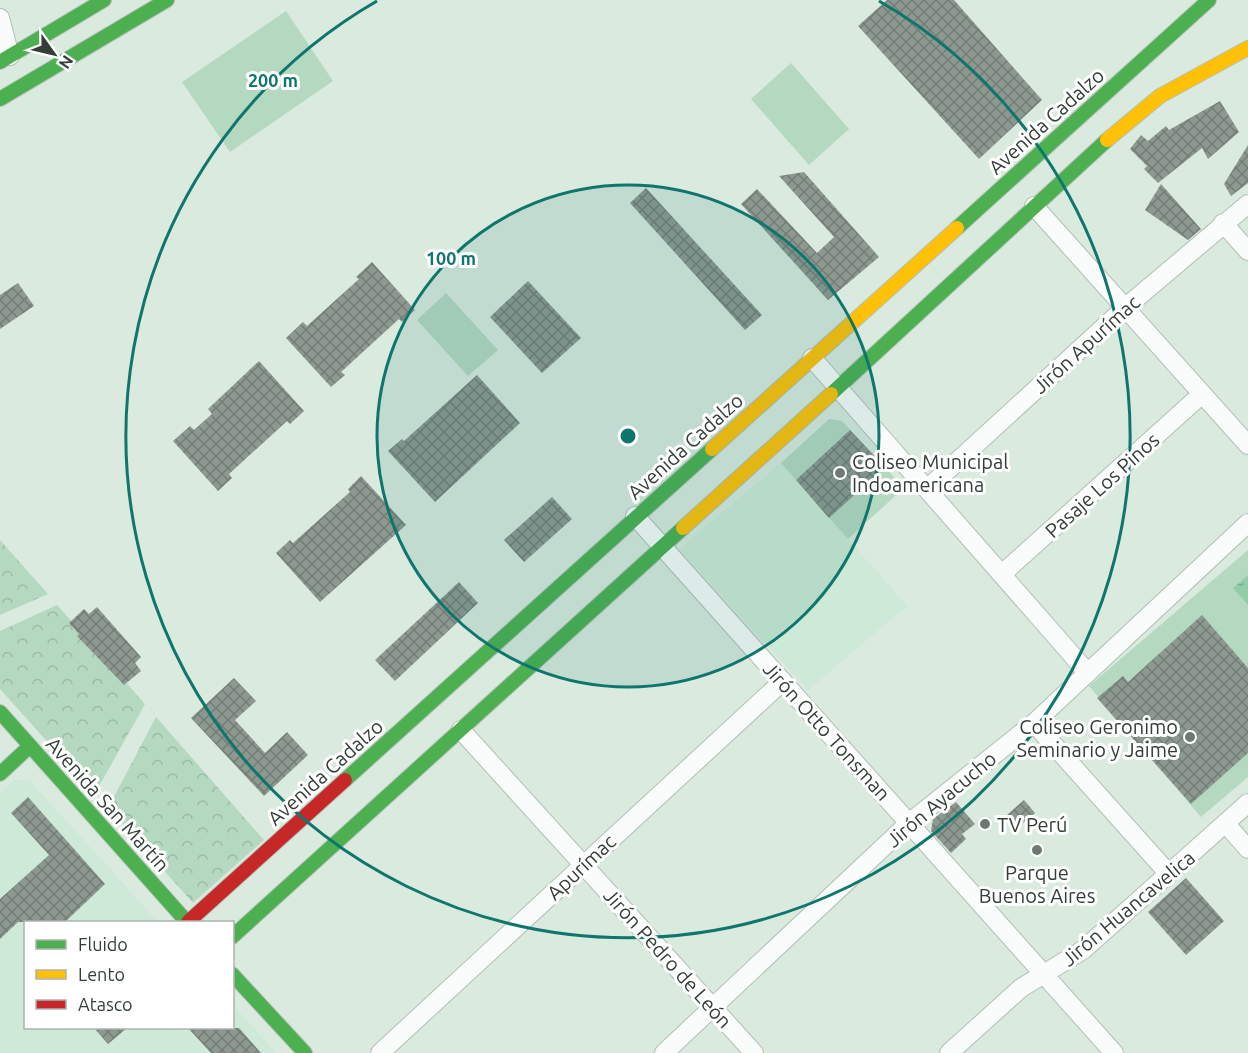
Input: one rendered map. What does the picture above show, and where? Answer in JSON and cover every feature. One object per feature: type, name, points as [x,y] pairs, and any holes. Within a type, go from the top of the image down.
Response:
[{"type":"street","points":[[0,18],[5,59],[104,0]]},
{"type":"street","points":[[0,99],[167,0]]},
{"type":"street","name":"Avenida Cadalzo","points":[[189,921],[1209,0]]},
{"type":"street","points":[[234,935],[839,387],[1126,123],[1160,96],[1248,48]]},
{"type":"street","name":"Jirón Apurímac","points":[[927,489],[1126,307],[1248,204]]},
{"type":"street","points":[[1035,206],[1201,395],[1248,445]]},
{"type":"street","points":[[1223,223],[1248,251]]},
{"type":"street","points":[[812,358],[1087,672]]},
{"type":"street","name":"Pasaje Los Pinos","points":[[1002,574],[1201,395]]},
{"type":"street","name":"Jirón Otto Tonsman","points":[[635,516],[1114,1053]]},
{"type":"street","name":"Jirón Ayacucho","points":[[664,1053],[909,823],[1034,723],[1248,523]]},
{"type":"street","name":"Apurímac","points":[[380,1053],[783,681]]},
{"type":"street","name":"Avenida San Martín","points":[[3,722],[30,746],[187,921]]},
{"type":"street","points":[[1034,723],[1169,874]]},
{"type":"street","name":"Jirón Pedro de León","points":[[461,730],[754,1053]]},
{"type":"street","points":[[0,774],[30,746]]},
{"type":"street","name":"Jirón Huancavelica","points":[[949,1053],[1021,988],[1083,951],[1248,803]]},
{"type":"street","points":[[1226,824],[1248,849]]},
{"type":"street","points":[[234,976],[305,1053]]},
{"type":"shaded area","points":[[781,463],[907,606],[808,690],[679,549]]},
{"type":"shaded area","points":[[14,780],[29,780],[157,921],[24,921],[24,1029],[234,1029],[234,1006],[276,1053],[0,1053],[0,793]]},
{"type":"green space","points":[[286,11],[333,81],[230,152],[182,82]]},
{"type":"green space","points":[[791,63],[849,129],[809,165],[751,99]]},
{"type":"green space","points":[[446,293],[498,350],[468,376],[417,320]]},
{"type":"green space","name":"Coliseo Municipal Indoamericana","points":[[829,419],[842,421],[904,488],[848,539],[781,463]]},
{"type":"green space","points":[[0,540],[48,594],[0,615]]},
{"type":"green space","name":"Coliseo Geronimo Seminario y Jaime","points":[[1248,550],[1248,777],[1201,817],[1089,686]]},
{"type":"green space","points":[[57,605],[145,704],[97,790],[88,787],[0,689],[0,631]]},
{"type":"green space","points":[[156,717],[264,840],[193,903],[108,808]]},
{"type":"water","points":[[1248,575],[1248,605],[1233,588]]},
{"type":"building","points":[[887,0],[954,0],[1042,100],[979,159],[858,26]]},
{"type":"building","points":[[1220,101],[1239,132],[1208,159],[1202,148],[1158,183],[1144,169],[1147,166],[1130,149],[1141,135],[1148,141],[1166,126],[1169,130]]},
{"type":"building","points":[[1248,145],[1248,183],[1231,196],[1224,184]]},
{"type":"building","points":[[804,172],[879,257],[828,300],[741,204],[757,189],[817,253],[834,237],[779,176]]},
{"type":"building","points":[[1161,184],[1201,229],[1188,240],[1145,210]]},
{"type":"building","points":[[646,188],[762,315],[745,330],[630,203]]},
{"type":"building","points":[[372,262],[415,310],[402,322],[399,319],[341,372],[345,375],[331,387],[286,338],[303,322],[307,326],[359,279],[356,277]]},
{"type":"building","points":[[528,281],[581,338],[542,373],[490,317]]},
{"type":"building","points":[[18,283],[34,306],[0,329],[0,295]]},
{"type":"building","points":[[259,361],[304,411],[290,424],[287,421],[229,474],[232,478],[218,491],[173,441],[190,426],[194,430],[212,414],[208,409]]},
{"type":"building","points":[[477,375],[520,423],[435,502],[388,451],[402,439],[404,441]]},
{"type":"building","points":[[850,430],[885,467],[829,518],[796,480]]},
{"type":"building","points":[[361,476],[406,525],[320,602],[276,553],[290,540],[293,543],[350,492],[348,489]]},
{"type":"building","points":[[552,497],[572,519],[524,562],[504,540]]},
{"type":"building","points":[[459,582],[478,603],[395,681],[375,660]]},
{"type":"building","points":[[97,607],[141,657],[135,663],[141,671],[124,685],[77,636],[79,634],[69,623],[84,609],[89,614]]},
{"type":"building","name":"Coliseo Geronimo Seminario y Jaime","points":[[1202,615],[1248,668],[1248,753],[1191,804],[1097,698],[1123,676],[1128,682]]},
{"type":"building","points":[[234,678],[256,701],[235,720],[265,753],[287,732],[308,755],[264,796],[191,718]]},
{"type":"building","points":[[28,797],[105,884],[66,921],[18,922],[0,939],[0,899],[49,855],[11,813]]},
{"type":"building","points":[[1024,800],[1035,813],[1018,827],[1007,815]]},
{"type":"building","points":[[956,802],[975,824],[962,834],[966,839],[951,853],[931,831],[933,819]]},
{"type":"building","points":[[1186,878],[1224,921],[1186,955],[1148,912]]},
{"type":"building","points":[[239,1028],[261,1053],[211,1053],[189,1029]]},
{"type":"building","points":[[95,1029],[126,1029],[108,1044]]},
{"type":"traffic: fast","points":[[0,62],[104,0]]},
{"type":"traffic: fast","points":[[0,99],[167,0]]},
{"type":"traffic: fast","points":[[957,228],[1209,0]]},
{"type":"traffic: fast","points":[[831,394],[1107,140]]},
{"type":"traffic: fast","points":[[345,780],[712,449]]},
{"type":"traffic: fast","points":[[234,935],[683,528]]},
{"type":"traffic: fast","points":[[0,712],[186,921]]},
{"type":"traffic: fast","points":[[0,774],[30,746]]},
{"type":"traffic: fast","points":[[234,976],[305,1053]]},
{"type":"traffic: slow","points":[[1107,140],[1160,96],[1248,48]]},
{"type":"traffic: slow","points":[[712,449],[957,228]]},
{"type":"traffic: slow","points":[[683,528],[831,394]]},
{"type":"traffic: jam","points":[[189,921],[345,780]]},
{"type":"place","name":"Coliseo Municipal Indoamericana","points":[[840,473]]},
{"type":"place","name":"Coliseo Geronimo Seminario y Jaime","points":[[1190,737]]},
{"type":"place","name":"TV Perú","points":[[985,824]]},
{"type":"place","name":"Parque Buenos Aires","points":[[1037,850]]}]
